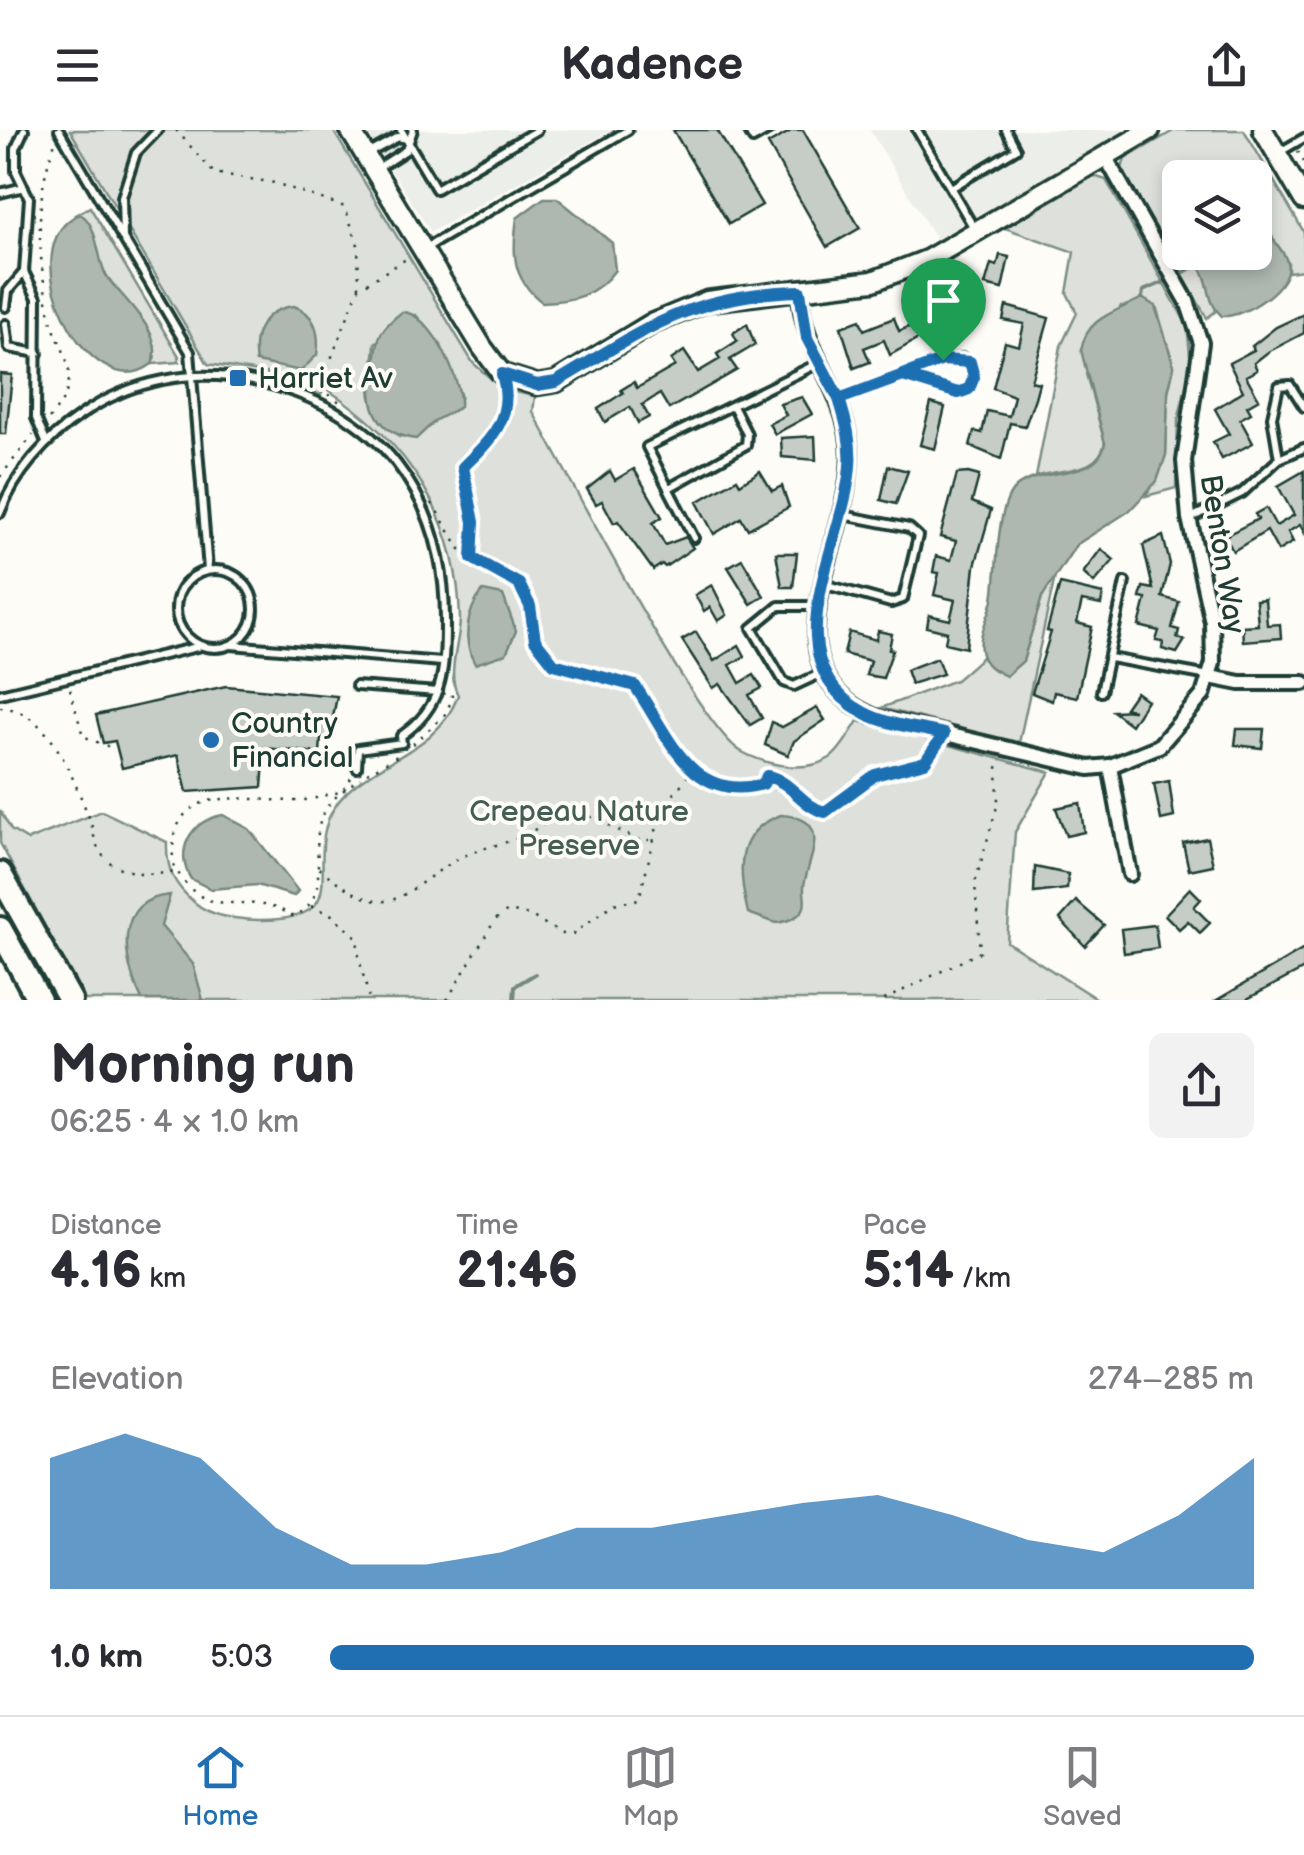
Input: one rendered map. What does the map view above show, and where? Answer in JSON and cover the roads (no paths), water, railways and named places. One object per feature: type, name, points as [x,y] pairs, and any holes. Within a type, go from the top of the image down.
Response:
[{"type":"highway","points":[[0,874],[70,1000]]},
{"type":"highway","points":[[0,929],[38,1000]]},
{"type":"street","points":[[350,130],[502,374],[523,383],[556,382],[651,324],[707,301],[874,281],[927,260],[1150,130]]},
{"type":"street","points":[[1263,130],[1304,200]]},
{"type":"street","name":"Benton Way","points":[[825,672],[838,692],[863,712],[1089,768],[1110,766],[1159,746],[1186,719],[1210,676],[1212,622],[1190,518],[1184,461],[1201,360],[1198,332],[1187,301],[1105,156]]},
{"type":"street","points":[[800,291],[807,338],[839,399],[850,465],[817,606],[816,647],[825,672]]},
{"type":"street","points":[[1210,676],[1240,683],[1304,683]]},
{"type":"street","points":[[1110,766],[1130,874]]},
{"type":"lane","points":[[24,130],[16,148],[16,171],[29,198],[24,272],[37,298],[36,418],[46,442]]},
{"type":"lane","points":[[59,130],[190,352],[208,570]]},
{"type":"lane","points":[[123,238],[122,197],[136,153],[158,130]]},
{"type":"lane","points":[[401,130],[436,188],[537,130]]},
{"type":"lane","points":[[370,163],[406,150],[413,130]]},
{"type":"lane","points":[[422,249],[628,130]]},
{"type":"lane","points":[[748,130],[754,139],[769,130]]},
{"type":"lane","points":[[917,130],[976,231]]},
{"type":"lane","points":[[951,188],[1016,149],[1006,130]]},
{"type":"lane","points":[[370,163],[398,137],[408,140]]},
{"type":"lane","points":[[1277,154],[1304,138]]},
{"type":"lane","points":[[0,194],[24,187]]},
{"type":"lane","points":[[6,307],[8,291],[24,272]]},
{"type":"lane","points":[[6,324],[9,348],[38,354]]},
{"type":"lane","points":[[839,399],[943,360],[963,358],[974,368],[969,389],[958,393],[903,376]]},
{"type":"lane","points":[[694,538],[647,446],[820,363]]},
{"type":"lane","points":[[0,512],[6,496],[46,442],[107,396],[164,378],[230,376],[316,398],[356,422],[388,453],[418,498],[438,544],[445,582],[438,689],[424,720],[401,736],[402,743],[358,749],[357,768]]},
{"type":"lane","points":[[1279,459],[1272,418],[1279,386],[1290,386],[1304,406]]},
{"type":"lane","points":[[668,488],[746,445],[747,434],[733,406]]},
{"type":"lane","points":[[1190,518],[1242,494],[1279,459],[1304,448]]},
{"type":"lane","points":[[822,584],[891,603],[903,599],[918,536],[909,528],[841,514]]},
{"type":"lane","points":[[198,647],[188,640],[174,612],[179,591],[194,575],[208,570],[235,574],[250,588],[256,615],[244,639],[230,645]]},
{"type":"lane","points":[[1101,692],[1125,582]]},
{"type":"lane","points":[[817,606],[780,606],[752,628],[784,682],[794,686],[825,672]]},
{"type":"lane","points":[[0,694],[198,647],[230,645],[442,662]]},
{"type":"lane","points":[[1110,658],[1210,676]]},
{"type":"lane","points":[[356,686],[438,689]]},
{"type":"waterway","points":[[1178,276],[1188,270]]},
{"type":"waterway","points":[[1142,298],[1143,291],[1169,280]]},
{"type":"waterway","points":[[514,1000],[515,986],[535,974]]},
{"type":"place","name":"Harriet Av","points":[[238,378]]},
{"type":"place","name":"Country Financial","points":[[211,740]]},
{"type":"park label","name":"Crepeau Nature Preserve","points":[[579,828]]}]
